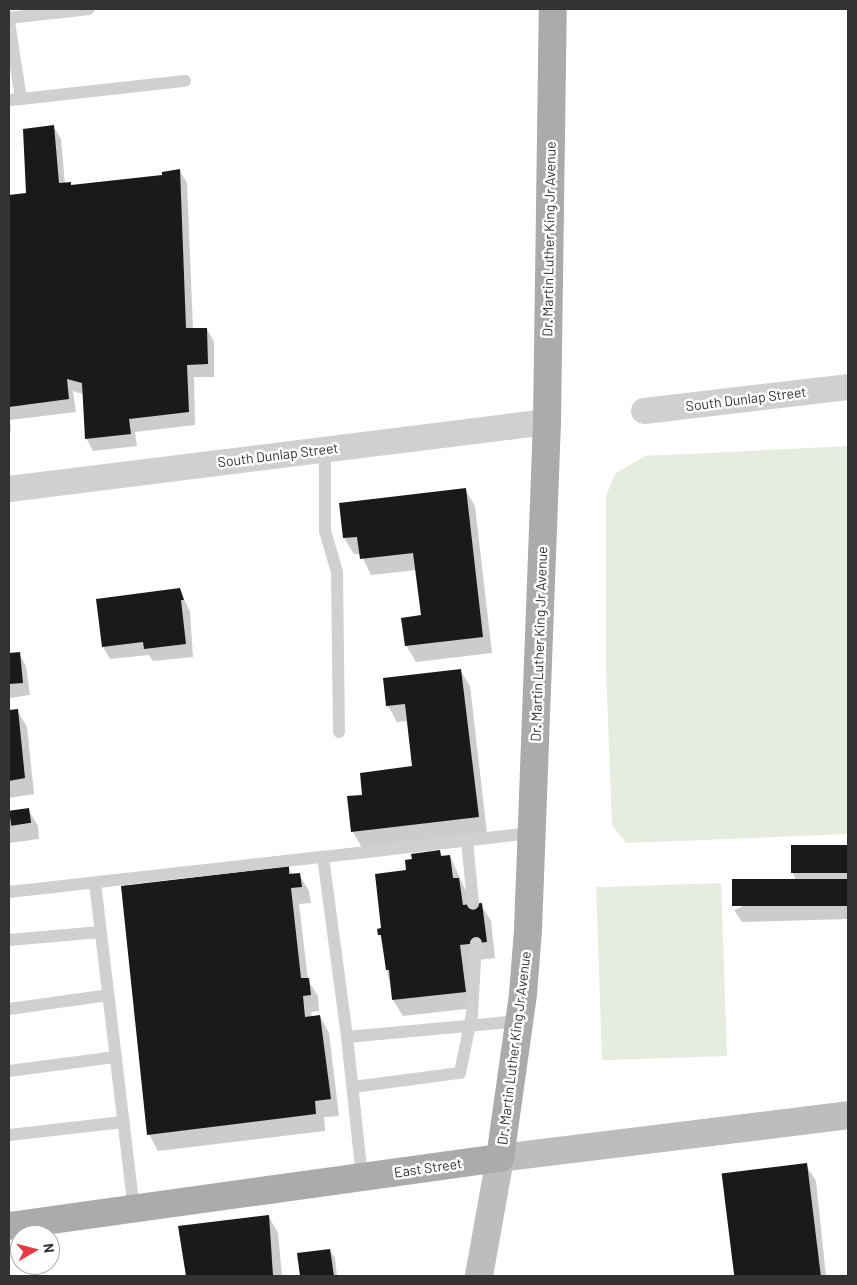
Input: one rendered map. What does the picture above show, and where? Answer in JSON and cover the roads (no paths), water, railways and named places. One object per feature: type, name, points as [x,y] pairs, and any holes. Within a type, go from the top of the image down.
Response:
[{"type":"main road","name":"Dr. Martin Luther King Jr Avenue","points":[[500,1158],[519,1021],[528,930],[547,422],[553,9]]},
{"type":"main road","name":"East Street","points":[[9,1226],[500,1158]]},
{"type":"street","name":"South Dunlap Street","points":[[644,411],[848,387]]},
{"type":"street","name":"South Dunlap Street","points":[[9,489],[547,422]]},
{"type":"street","name":"East Street","points":[[500,1158],[848,1116]]},
{"type":"street","name":"Dr. Martin Luther King Jr Avenue","points":[[479,1276],[500,1158]]},
{"type":"lane","points":[[9,18],[88,9]]},
{"type":"lane","points":[[9,22],[15,99],[185,81]]},
{"type":"lane","points":[[325,449],[325,531],[337,572],[339,732]]},
{"type":"lane","points":[[9,892],[532,833]]},
{"type":"lane","points":[[467,840],[473,904]]},
{"type":"lane","points":[[323,857],[347,1037],[362,1178]]},
{"type":"lane","points":[[95,883],[134,1210]]},
{"type":"lane","points":[[9,940],[101,932]]},
{"type":"lane","points":[[353,1087],[460,1073],[470,1025],[476,943]]},
{"type":"lane","points":[[9,1009],[108,995]]},
{"type":"lane","points":[[347,1037],[519,1021]]},
{"type":"lane","points":[[9,1072],[116,1057]]},
{"type":"lane","points":[[9,1135],[124,1122]]}]
